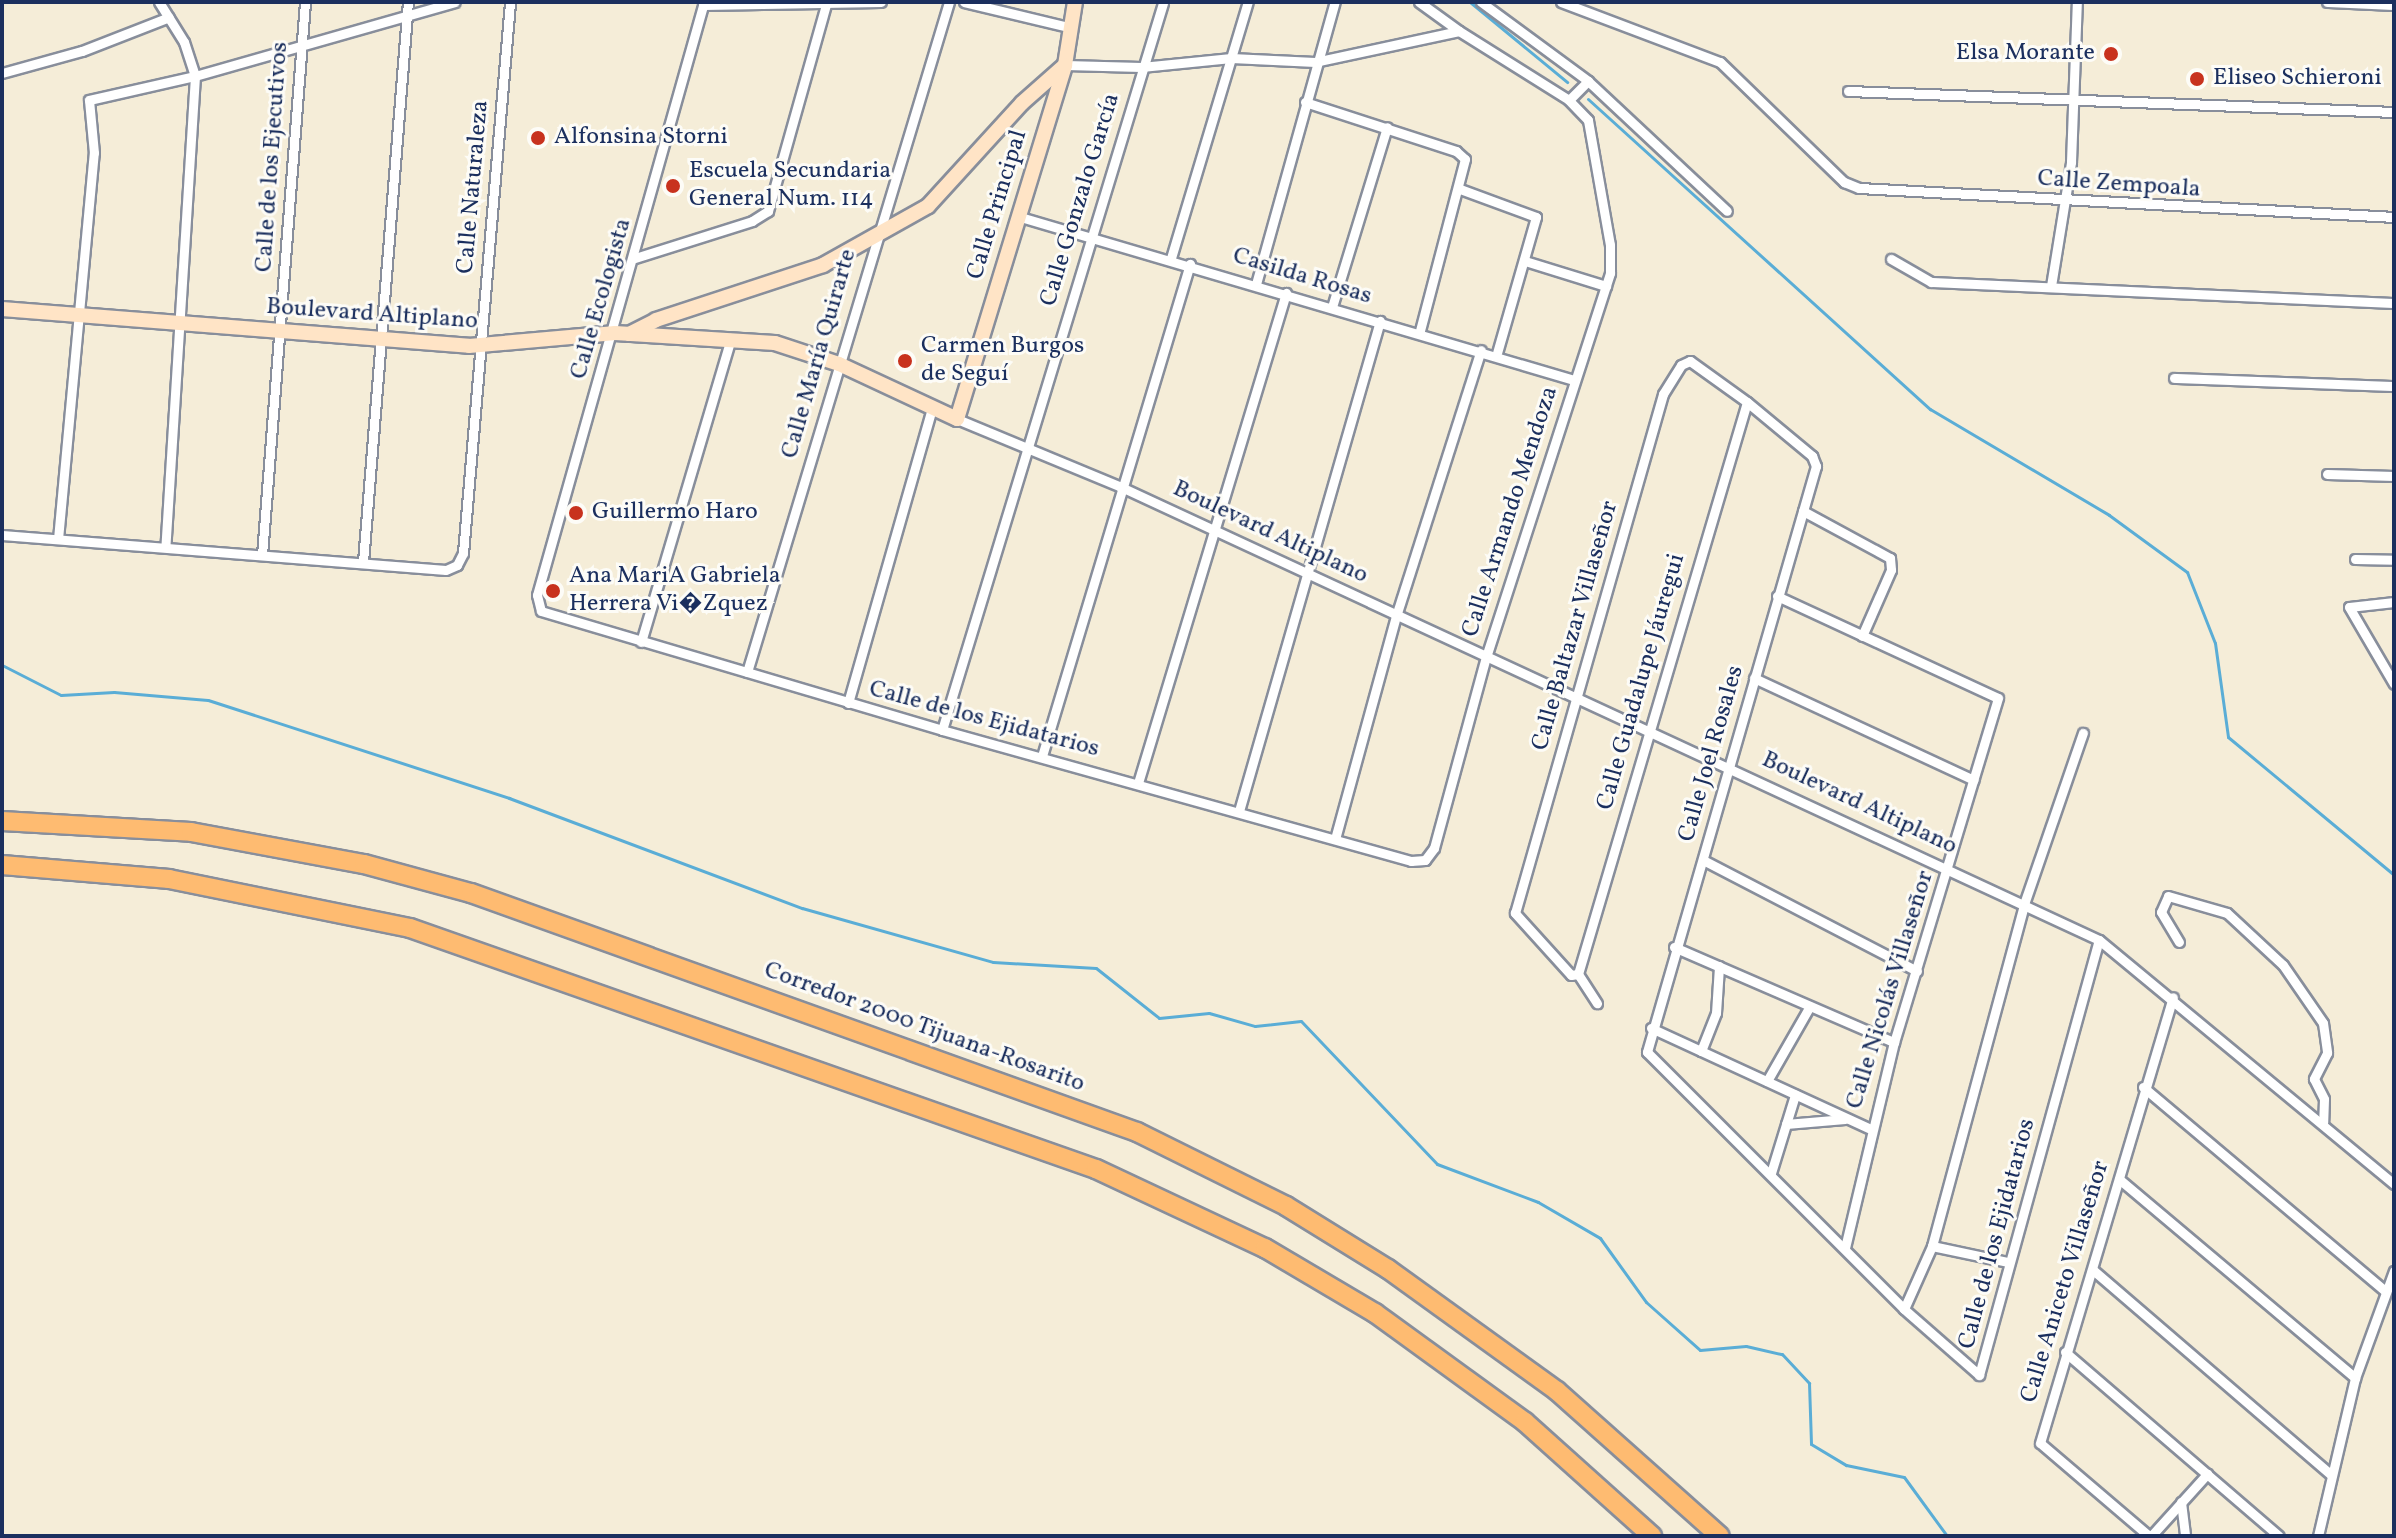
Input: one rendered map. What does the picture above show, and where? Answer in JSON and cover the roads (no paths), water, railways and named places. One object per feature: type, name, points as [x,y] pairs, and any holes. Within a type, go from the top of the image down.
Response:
[{"type":"highway","name":"Corredor 2000 Tijuana-Rosarito","points":[[2,821],[191,832],[364,864],[471,893],[1137,1132],[1286,1206],[1388,1269],[1557,1391],[1720,1536]]},
{"type":"highway","points":[[2,865],[169,879],[410,928],[1096,1169],[1265,1248],[1375,1313],[1525,1422],[1652,1536]]},
{"type":"street","points":[[159,2],[169,17],[195,76],[165,547]]},
{"type":"street","name":"Calle de los Ejecutivos","points":[[262,555],[305,2]]},
{"type":"street","points":[[2,535],[363,562],[408,2]]},
{"type":"street","points":[[58,539],[94,153],[89,100],[195,76],[301,42],[455,2]]},
{"type":"street","name":"Calle Naturaleza","points":[[363,562],[446,570],[457,565],[463,553],[510,2]]},
{"type":"street","points":[[704,3],[826,5],[881,2]]},
{"type":"street","name":"Calle María Quirarte","points":[[747,672],[875,237],[949,2]]},
{"type":"street","points":[[964,2],[1072,28]]},
{"type":"street","name":"Calle Principal","points":[[957,419],[1065,65],[1075,2]]},
{"type":"street","points":[[1171,258],[1248,2]]},
{"type":"street","points":[[1256,284],[1315,62],[1335,2]]},
{"type":"street","points":[[1419,2],[1569,100],[1588,81]]},
{"type":"street","points":[[1481,2],[1588,81],[1727,211]]},
{"type":"street","name":"Calle Zempoala","points":[[1561,2],[1720,62],[1844,182],[1859,188],[1957,196],[2394,217]]},
{"type":"street","points":[[2051,286],[2065,200],[2074,100],[2077,2]]},
{"type":"street","points":[[2327,2],[2394,5]]},
{"type":"street","name":"Calle Ecologista","points":[[538,606],[622,333],[635,258],[704,3]]},
{"type":"street","name":"Calle Gonzalo García","points":[[942,730],[1029,449],[1141,67],[1163,3]]},
{"type":"street","points":[[635,258],[752,221],[768,211],[826,5]]},
{"type":"street","points":[[2,73],[82,51],[169,17]]},
{"type":"street","points":[[622,333],[823,265],[875,237],[937,199],[1022,103],[1065,65],[1141,67],[1231,58],[1315,62],[1459,31]]},
{"type":"street","points":[[1848,91],[2394,112]]},
{"type":"street","name":"Calle Armando Mendoza","points":[[1425,860],[1434,848],[1486,657],[1606,286],[1611,259],[1588,120],[1569,100]]},
{"type":"street","points":[[1305,102],[1387,127],[1462,155],[1465,165],[1460,189],[1420,331]]},
{"type":"street","points":[[1332,307],[1387,127]]},
{"type":"street","points":[[1460,189],[1534,215],[1525,261],[1497,353]]},
{"type":"street","name":"Casilda Rosas","points":[[1017,216],[1497,353],[1574,380]]},
{"type":"street","points":[[1891,259],[1931,282],[2394,303]]},
{"type":"street","points":[[1525,261],[1606,286]]},
{"type":"street","points":[[1042,756],[1119,486],[1190,264]]},
{"type":"street","points":[[1138,783],[1286,293]]},
{"type":"street","name":"Boulevard Altiplano","points":[[2,309],[481,346],[622,333],[731,338],[789,345],[1119,486],[2099,940],[2173,997],[2394,1184]]},
{"type":"street","points":[[1239,811],[1304,573],[1380,321]]},
{"type":"street","points":[[641,642],[731,338]]},
{"type":"street","points":[[1335,839],[1396,616],[1481,350]]},
{"type":"street","name":"Calle Baltazar Villaseñor","points":[[1578,974],[1571,975],[1515,917],[1663,394],[1681,365],[1695,364],[1747,402]]},
{"type":"street","points":[[2174,378],[2394,386]]},
{"type":"street","name":"Calle Joel Rosales","points":[[1651,1060],[1651,1028],[1703,860],[1803,511],[1815,459],[1747,402]]},
{"type":"street","name":"Calle Guadalupe Jáuregui","points":[[1578,974],[1747,402]]},
{"type":"street","points":[[848,703],[932,408]]},
{"type":"street","points":[[2327,474],[2394,476]]},
{"type":"street","points":[[1777,596],[1862,636],[1891,570],[1890,558],[1803,511]]},
{"type":"street","points":[[2355,559],[2394,560]]},
{"type":"street","points":[[2394,602],[2352,603],[2350,611],[2394,684]]},
{"type":"street","name":"Calle de los Ejidatarios","points":[[538,606],[546,615],[942,730],[1411,861],[1425,860]]},
{"type":"street","name":"Calle Nicolás Villaseñor","points":[[1845,1248],[1894,1042],[1998,700],[1862,636]]},
{"type":"street","points":[[1754,678],[1974,780]]},
{"type":"street","points":[[1904,1309],[1932,1246],[2024,904],[2083,733]]},
{"type":"street","points":[[1703,860],[1917,971]]},
{"type":"street","points":[[2179,942],[2161,912],[2168,896],[2227,913],[2283,965],[2323,1023],[2327,1053],[2314,1079],[2324,1099],[2323,1122]]},
{"type":"street","name":"Calle de los Ejidatarios","points":[[1651,1060],[1771,1173],[1904,1309],[1979,1375],[2099,940]]},
{"type":"street","points":[[1674,947],[1894,1042]]},
{"type":"street","points":[[1701,1051],[1716,1013],[1719,966]]},
{"type":"street","points":[[1578,974],[1597,1003]]},
{"type":"street","name":"Calle Aniceto Villaseñor","points":[[2150,1536],[2040,1443],[2065,1352],[2093,1270],[2143,1087],[2173,997]]},
{"type":"street","points":[[1767,1081],[1810,1006]]},
{"type":"street","points":[[1651,1028],[1871,1129]]},
{"type":"street","points":[[2143,1087],[2385,1291]]},
{"type":"street","points":[[1771,1173],[1795,1095]]},
{"type":"street","points":[[1786,1124],[1848,1119]]},
{"type":"street","points":[[2119,1179],[2355,1378]]},
{"type":"street","points":[[1932,1246],[2008,1262]]},
{"type":"street","points":[[2093,1270],[2331,1475]]},
{"type":"street","points":[[2318,1536],[2355,1378],[2394,1271]]},
{"type":"street","points":[[2065,1352],[2279,1536]]},
{"type":"street","points":[[2150,1536],[2207,1474]]},
{"type":"street","points":[[2181,1502],[2185,1536]]},
{"type":"waterway","points":[[1470,2],[1567,82]]},
{"type":"waterway","points":[[1588,99],[1930,409],[2109,515],[2187,572],[2215,643],[2228,737],[2394,875]]},
{"type":"waterway","points":[[2,665],[61,695],[114,692],[208,700],[509,798],[802,908],[993,962],[1096,968],[1159,1018],[1209,1013],[1255,1026],[1301,1021],[1437,1164],[1538,1202],[1600,1238],[1646,1302],[1700,1350],[1746,1346],[1782,1354],[1809,1383],[1811,1444],[1846,1465],[1904,1477],[1947,1536]]},
{"type":"place","name":"Elsa Morante","points":[[2111,54]]},
{"type":"place","name":"Eliseo Schieroni","points":[[2197,79]]},
{"type":"place","name":"Alfonsina Storni","points":[[538,138]]},
{"type":"place","name":"Escuela Secundaria General Num. 114","points":[[673,186]]},
{"type":"place","name":"Carmen Burgos de Seguí","points":[[905,361]]},
{"type":"place","name":"Guillermo Haro","points":[[576,513]]},
{"type":"place","name":"Ana MariA Gabriela Herrera Vi�Zquez","points":[[553,591]]}]
